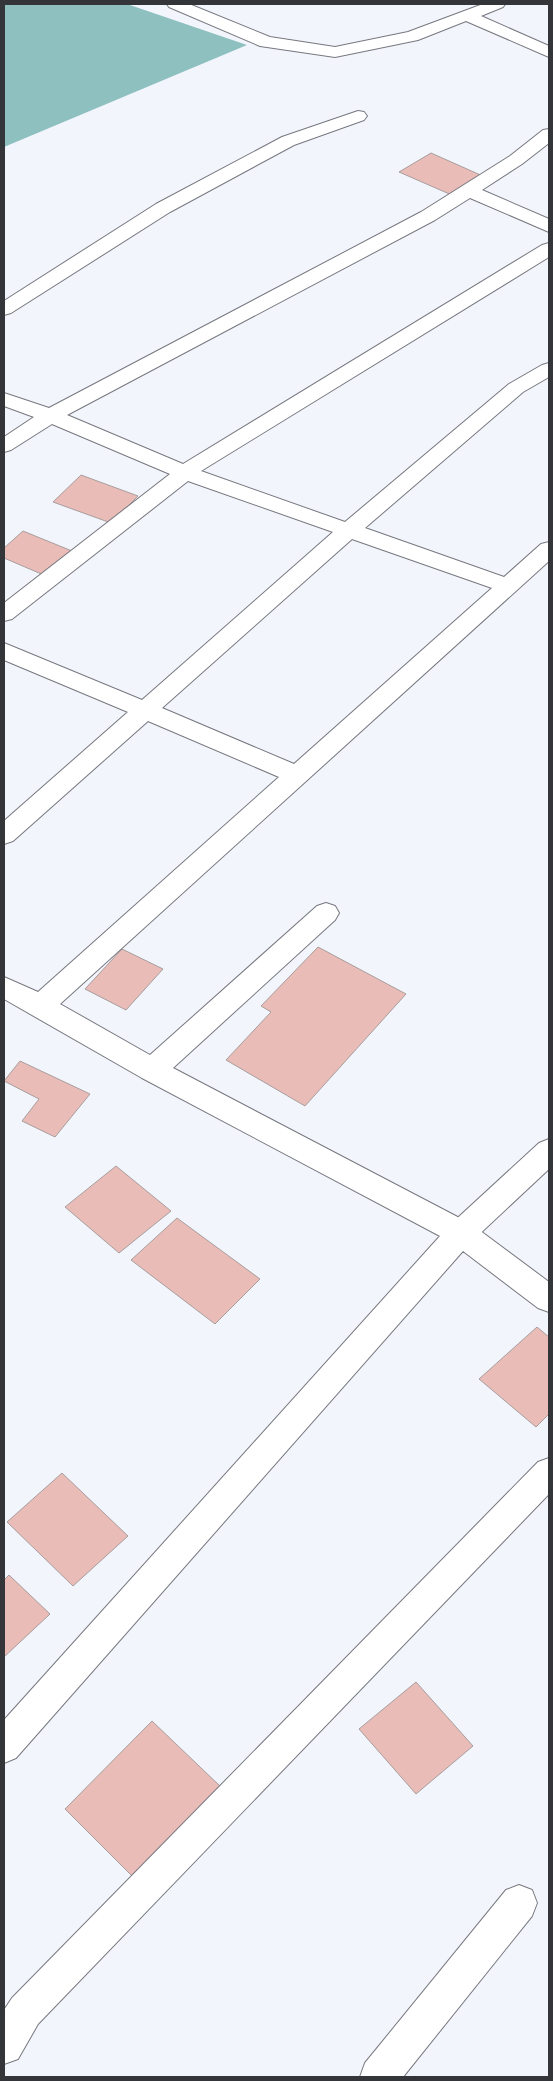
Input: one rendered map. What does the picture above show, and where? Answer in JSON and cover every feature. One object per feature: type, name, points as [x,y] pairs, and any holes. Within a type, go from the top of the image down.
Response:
[{"type":"street","points":[[175,4],[266,42],[335,52],[412,36],[497,4]]},
{"type":"street","points":[[196,13],[220,4]]},
{"type":"street","points":[[466,15],[549,52]]},
{"type":"street","points":[[4,309],[163,208],[288,141],[358,116]]},
{"type":"street","points":[[4,446],[50,416],[420,220],[516,160],[549,134]]},
{"type":"street","points":[[468,190],[549,226]]},
{"type":"street","points":[[4,614],[185,473],[415,329],[549,249]]},
{"type":"street","points":[[4,835],[349,530],[516,388],[549,369]]},
{"type":"street","points":[[4,399],[50,416],[185,473],[508,586]]},
{"type":"street","points":[[40,1006],[549,549]]},
{"type":"street","points":[[4,651],[298,775]]},
{"type":"street","points":[[152,1070],[326,913]]},
{"type":"street","points":[[6,992],[40,1006],[152,1070],[461,1233],[549,1299]]},
{"type":"street","points":[[4,1746],[461,1233],[549,1151]]},
{"type":"street","points":[[4,2045],[25,2011],[549,1472]]},
{"type":"street","points":[[379,2077],[519,1903]]},
{"type":"shaded area","points":[[4,4],[127,4],[247,45],[4,147]]},
{"type":"building","points":[[431,153],[485,177],[454,196],[399,172]]},
{"type":"building","points":[[81,475],[138,496],[111,523],[53,502]]},
{"type":"building","points":[[23,531],[72,551],[46,576],[4,558],[4,548]]},
{"type":"building","points":[[318,947],[406,994],[305,1106],[226,1060],[271,1012],[261,1006]]},
{"type":"building","points":[[122,949],[163,969],[126,1010],[85,989]]},
{"type":"building","points":[[20,1061],[90,1094],[55,1137],[22,1121],[39,1099],[4,1081]]},
{"type":"building","points":[[116,1166],[171,1211],[119,1253],[65,1207]]},
{"type":"building","points":[[177,1218],[260,1279],[215,1324],[131,1260]]},
{"type":"building","points":[[537,1327],[549,1337],[549,1414],[536,1427],[479,1379]]},
{"type":"building","points":[[62,1473],[128,1536],[73,1586],[7,1522]]},
{"type":"building","points":[[9,1575],[50,1614],[4,1657],[4,1580]]},
{"type":"building","points":[[416,1682],[473,1746],[416,1794],[359,1729]]},
{"type":"building","points":[[152,1721],[221,1787],[134,1878],[65,1809]]}]
